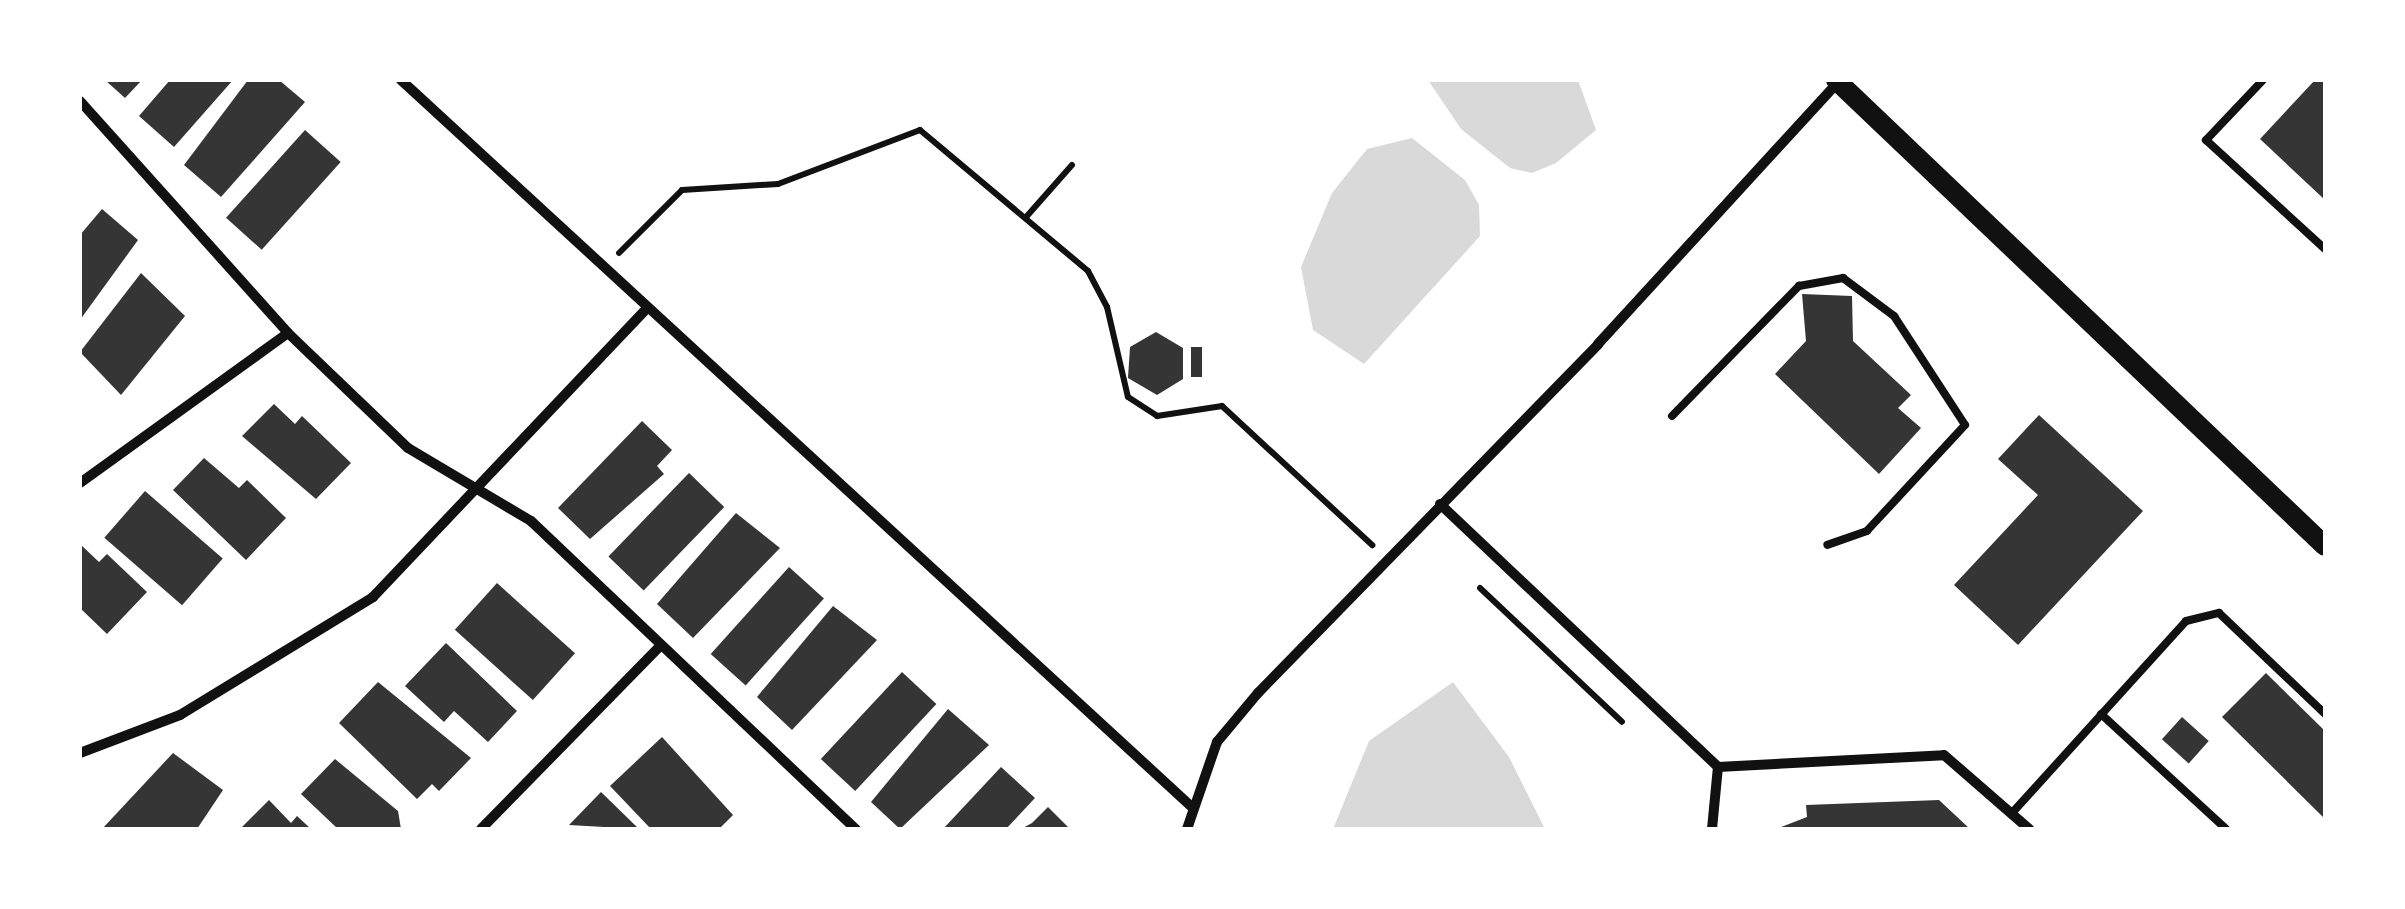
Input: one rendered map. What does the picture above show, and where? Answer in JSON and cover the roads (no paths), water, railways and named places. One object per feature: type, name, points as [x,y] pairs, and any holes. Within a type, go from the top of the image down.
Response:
[{"type":"main road","points":[[1837,81],[2325,546]]},
{"type":"street","points":[[401,80],[1192,807]]},
{"type":"street","points":[[1186,829],[1218,742],[1837,81]]},
{"type":"street","points":[[80,101],[288,334],[408,448],[531,521],[856,829]]},
{"type":"street","points":[[80,753],[180,715],[358,608],[647,308]]},
{"type":"street","points":[[80,483],[288,334]]},
{"type":"street","points":[[1440,504],[1718,767],[1944,754],[2029,829]]},
{"type":"street","points":[[481,829],[660,646]]},
{"type":"street","points":[[1712,829],[1718,767]]},
{"type":"lane","points":[[2263,80],[2206,140],[2325,249]]},
{"type":"lane","points":[[1672,416],[1799,286],[1843,278],[1894,316],[1965,425],[1867,531],[1827,545]]},
{"type":"lane","points":[[2012,813],[2186,621],[2219,612],[2325,714]]},
{"type":"lane","points":[[2102,714],[2226,829]]}]
